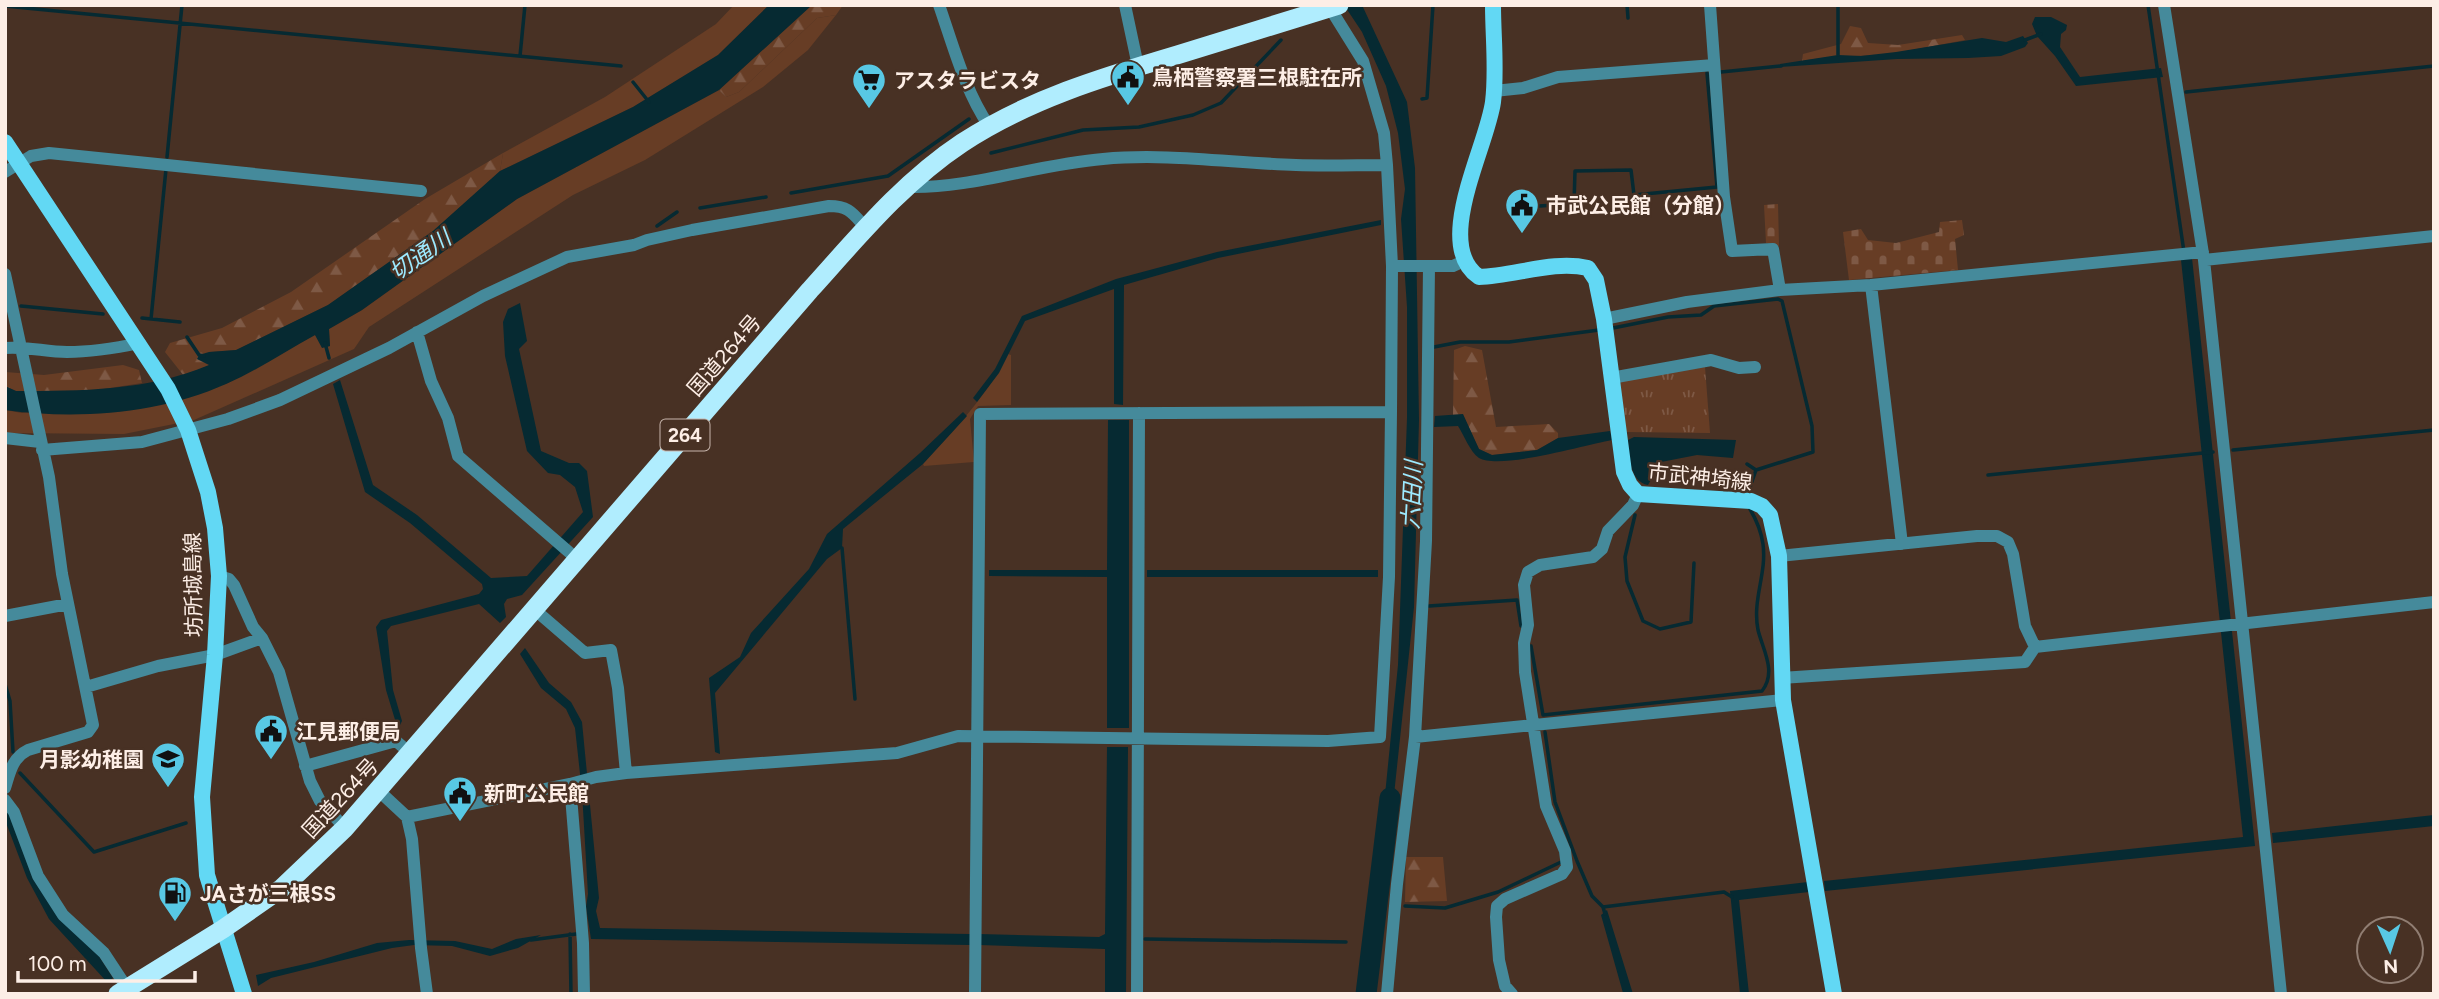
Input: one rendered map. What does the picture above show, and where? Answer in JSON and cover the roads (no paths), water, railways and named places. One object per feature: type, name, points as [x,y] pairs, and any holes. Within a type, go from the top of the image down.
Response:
[{"type":"highway","name":"国道264号","points":[[123,991],[223,929],[282,888],[345,828],[534,609],[567,550],[866,228],[907,187],[950,151],[989,126],[1036,102],[1138,66],[1335,7]]},
{"type":"main road","points":[[1464,261],[1460,232],[1469,186],[1486,135],[1494,91],[1493,5]]},
{"type":"main road","name":"坊所城島線","points":[[5,142],[12,167],[139,342],[168,389],[188,430],[208,492],[215,528],[219,576],[202,797],[207,875],[244,994]]},
{"type":"main road","name":"市武神埼線","points":[[1464,261],[1471,272],[1479,277],[1535,269],[1580,266],[1588,268],[1596,281],[1604,319],[1624,472],[1630,485],[1638,494],[1751,501],[1762,506],[1770,515],[1779,556],[1783,700],[1834,994]]},
{"type":"street","points":[[939,5],[965,79],[989,126]]},
{"type":"street","points":[[1125,5],[1138,66]]},
{"type":"street","points":[[1710,5],[1724,197],[1732,251],[1773,249],[1780,290]]},
{"type":"street","points":[[2164,5],[2201,255],[2281,994]]},
{"type":"street","points":[[407,817],[626,773],[866,757],[897,753],[958,736],[1328,741],[1380,737],[1389,577],[1392,266],[1387,164],[1384,133],[1363,61],[1335,7]]},
{"type":"street","points":[[1494,91],[1523,88],[1558,77],[1714,65]]},
{"type":"street","points":[[12,167],[31,156],[49,153],[421,191]]},
{"type":"street","points":[[907,187],[936,188],[1104,158],[1192,159],[1297,165],[1387,164]]},
{"type":"street","points":[[5,438],[41,443],[142,442],[228,419],[326,380],[483,296],[567,257],[634,245],[692,230],[829,206],[848,209],[866,228]]},
{"type":"street","points":[[1604,319],[1687,302],[1780,290],[1871,285],[2177,254],[2201,255],[2434,236]]},
{"type":"street","points":[[1392,266],[1453,266],[1464,261]]},
{"type":"street","points":[[1387,994],[1415,737],[1426,541],[1429,266]]},
{"type":"street","points":[[5,274],[49,477],[68,604],[92,728],[88,732],[19,755],[12,764],[5,788]]},
{"type":"street","points":[[1871,285],[1902,544]]},
{"type":"street","points":[[416,332],[431,381],[448,418],[458,456],[567,550]]},
{"type":"street","points":[[5,348],[65,352],[113,348],[139,342]]},
{"type":"street","points":[[1611,378],[1711,360],[1739,368],[1755,367]]},
{"type":"street","points":[[975,994],[980,414],[1391,412]]},
{"type":"street","points":[[1137,994],[1139,413]]},
{"type":"street","points":[[1512,994],[1505,986],[1499,960],[1497,906],[1505,899],[1562,874],[1567,867],[1565,851],[1546,806],[1532,727],[1524,653],[1528,625],[1524,585],[1528,572],[1540,565],[1593,557],[1602,549],[1608,531],[1633,505],[1638,494]]},
{"type":"street","points":[[1779,556],[1997,536],[2008,542],[2013,554],[2025,626],[2035,647]]},
{"type":"street","points":[[219,576],[234,584],[253,627],[262,638],[279,672],[306,766],[320,801],[345,828]]},
{"type":"street","points":[[2035,647],[2434,602]]},
{"type":"street","points":[[5,616],[68,604]]},
{"type":"street","points":[[534,609],[585,653],[611,650],[618,688],[626,773]]},
{"type":"street","points":[[86,687],[158,666],[215,655],[262,638]]},
{"type":"street","points":[[1781,678],[2025,662],[2035,647]]},
{"type":"street","points":[[1415,737],[1783,700]]},
{"type":"street","points":[[306,766],[396,741],[411,754]]},
{"type":"street","points":[[580,781],[584,994]]},
{"type":"street","points":[[379,791],[407,817],[412,839],[427,994]]},
{"type":"street","points":[[5,800],[15,812],[38,876],[63,915],[104,953],[123,991]]},
{"type":"water","name":"切通川","points":[[769,5],[812,5],[719,90],[517,199],[362,310],[329,329],[330,346],[322,348],[315,335],[226,384],[200,394],[146,408],[89,414],[5,410],[5,386],[16,391],[114,388],[186,374],[209,365],[197,359],[199,355],[236,350],[328,305],[433,231],[500,171],[633,107],[718,55]]},
{"type":"water","points":[[1344,5],[1362,5],[1407,102],[1415,168],[1419,420],[1414,607],[1391,823],[1382,825],[1398,665],[1407,418],[1407,307],[1401,219],[1405,189],[1398,133],[1386,86],[1362,32]]},
{"type":"water","points":[[2035,17],[2051,17],[2067,25],[2061,34],[2060,47],[2080,77],[2161,68],[2163,77],[2076,86],[2037,36],[2032,24]]},
{"type":"water","points":[[2023,36],[2028,43],[2025,47],[2001,56],[1897,59],[1780,67],[1780,64],[1838,55],[1861,56],[1896,52],[1982,38],[2006,42]]},
{"type":"water","points":[[1381,220],[1381,225],[1218,258],[1124,285],[1123,405],[1114,404],[1114,289],[1025,321],[999,373],[977,402],[973,398],[995,369],[1022,316],[1116,279],[1217,252]]},
{"type":"water","points":[[2192,258],[2255,846],[1825,891],[1824,881],[2243,837],[2181,260]]},
{"type":"water","points":[[520,303],[527,341],[519,349],[541,451],[569,463],[579,463],[587,471],[593,517],[522,595],[507,599],[504,604],[506,617],[500,623],[479,604],[391,626],[387,631],[393,690],[402,721],[400,725],[396,723],[386,690],[376,627],[381,620],[479,594],[483,589],[482,584],[410,523],[365,492],[333,384],[340,380],[373,485],[417,515],[491,578],[527,576],[583,512],[575,487],[560,475],[548,473],[527,451],[505,356],[503,322],[508,309]]},
{"type":"water","points":[[963,412],[967,416],[923,464],[843,529],[842,548],[827,559],[715,693],[720,754],[715,752],[709,678],[740,657],[751,633],[809,569],[827,534]]},
{"type":"water","points":[[1463,414],[1479,449],[1492,455],[1537,450],[1558,438],[1610,431],[1612,440],[1523,459],[1490,461],[1476,455],[1458,426],[1434,427],[1435,416]]},
{"type":"water","points":[[1108,420],[1129,420],[1129,728],[1107,728],[1107,577],[989,576],[989,570],[1107,570]]},
{"type":"water","points":[[1634,437],[1736,440],[1733,458],[1697,455],[1661,462],[1648,485],[1642,483],[1634,474],[1628,440]]},
{"type":"water","points":[[1147,570],[1378,570],[1378,577],[1147,577]]},
{"type":"water","points":[[525,648],[549,683],[571,702],[582,722],[599,898],[596,911],[600,928],[970,934],[970,945],[591,939],[586,907],[588,894],[582,792],[575,728],[566,709],[541,688],[520,654]]},
{"type":"water","points":[[1107,747],[1128,747],[1126,994],[1105,994],[1105,949],[979,945],[979,934],[1099,937],[1105,934]]},
{"type":"water","points":[[5,803],[35,878],[95,950],[113,978],[107,982],[49,919],[27,878],[5,820]]},
{"type":"water","points":[[2434,815],[2434,826],[2273,843],[2272,833]]},
{"type":"water","points":[[1808,882],[1809,892],[1739,900],[1749,994],[1740,994],[1730,891]]},
{"type":"water","points":[[1607,910],[1633,994],[1623,993],[1601,915]]},
{"type":"water","points":[[541,935],[518,948],[490,956],[452,946],[414,945],[271,978],[258,986],[256,975],[314,962],[377,943],[409,940],[455,941],[492,949],[516,939]]},
{"type":"waterway","points":[[167,157],[182,5]]},
{"type":"waterway","points":[[520,56],[525,5]]},
{"type":"waterway","points":[[1422,99],[1427,98],[1433,5]]},
{"type":"waterway","points":[[1627,5],[1628,18]]},
{"type":"waterway","points":[[1838,5],[1838,55]]},
{"type":"waterway","points":[[2148,5],[2184,252]]},
{"type":"waterway","points":[[5,6],[621,66]]},
{"type":"waterway","points":[[2025,40],[2041,34]]},
{"type":"waterway","points":[[991,153],[1083,130],[1139,127],[1193,115],[1221,103],[1281,40]]},
{"type":"waterway","points":[[1721,72],[1781,66]]},
{"type":"waterway","points":[[2186,92],[2434,66]]},
{"type":"waterway","points":[[1539,206],[1574,204],[1575,171],[1631,170],[1634,195],[1717,187],[1707,73]]},
{"type":"waterway","points":[[633,82],[649,102]]},
{"type":"waterway","points":[[791,193],[888,176],[969,119]]},
{"type":"waterway","points":[[151,319],[166,169]]},
{"type":"waterway","points":[[700,208],[766,197]]},
{"type":"waterway","points":[[657,226],[677,212]]},
{"type":"waterway","points":[[1613,328],[1668,317],[1701,315],[1714,306],[1778,299],[1782,301],[1812,426],[1813,452],[1756,470],[1749,490]]},
{"type":"waterway","points":[[21,306],[103,314]]},
{"type":"waterway","points":[[142,318],[180,322]]},
{"type":"waterway","points":[[1434,347],[1460,342],[1509,342],[1599,330]]},
{"type":"waterway","points":[[187,337],[199,355],[204,356]]},
{"type":"waterway","points":[[325,343],[329,358]]},
{"type":"waterway","points":[[2233,450],[2434,430]]},
{"type":"waterway","points":[[1988,475],[2213,452]]},
{"type":"waterway","points":[[1747,464],[1756,470]]},
{"type":"waterway","points":[[1531,646],[1543,715],[1762,691],[1769,669],[1757,619],[1764,555],[1761,534],[1750,509]]},
{"type":"waterway","points":[[1635,515],[1625,557],[1627,581],[1643,621],[1660,629],[1691,622],[1694,563]]},
{"type":"waterway","points":[[842,548],[855,699]]},
{"type":"waterway","points":[[1429,606],[1517,600],[1521,626]]},
{"type":"waterway","points":[[5,684],[10,701],[13,752]]},
{"type":"waterway","points":[[1545,732],[1555,802],[1592,896],[1603,907],[1605,914]]},
{"type":"waterway","points":[[20,773],[94,852],[186,823]]},
{"type":"waterway","name":"六田川","points":[[1366,994],[1390,798]]},
{"type":"waterway","points":[[1405,906],[1445,908],[1498,892],[1561,862]]},
{"type":"waterway","points":[[1603,907],[1724,892],[1732,897]]},
{"type":"waterway","points":[[570,934],[571,994]]},
{"type":"waterway","points":[[531,940],[576,934]]},
{"type":"waterway","points":[[1145,939],[1346,942]]},
{"type":"place","name":"鳥栖警察署三根駐在所","points":[[1128,107]]},
{"type":"place","name":"アスタラビスタ","points":[[869,110]]},
{"type":"place","name":"市武公民館（分館）","points":[[1522,235]]},
{"type":"place","name":"江見郵便局","points":[[271,761]]},
{"type":"place","name":"月影幼稚園","points":[[168,789]]},
{"type":"place","name":"新町公民館","points":[[460,823]]},
{"type":"place","name":"JAさが三根SS","points":[[175,923]]}]
